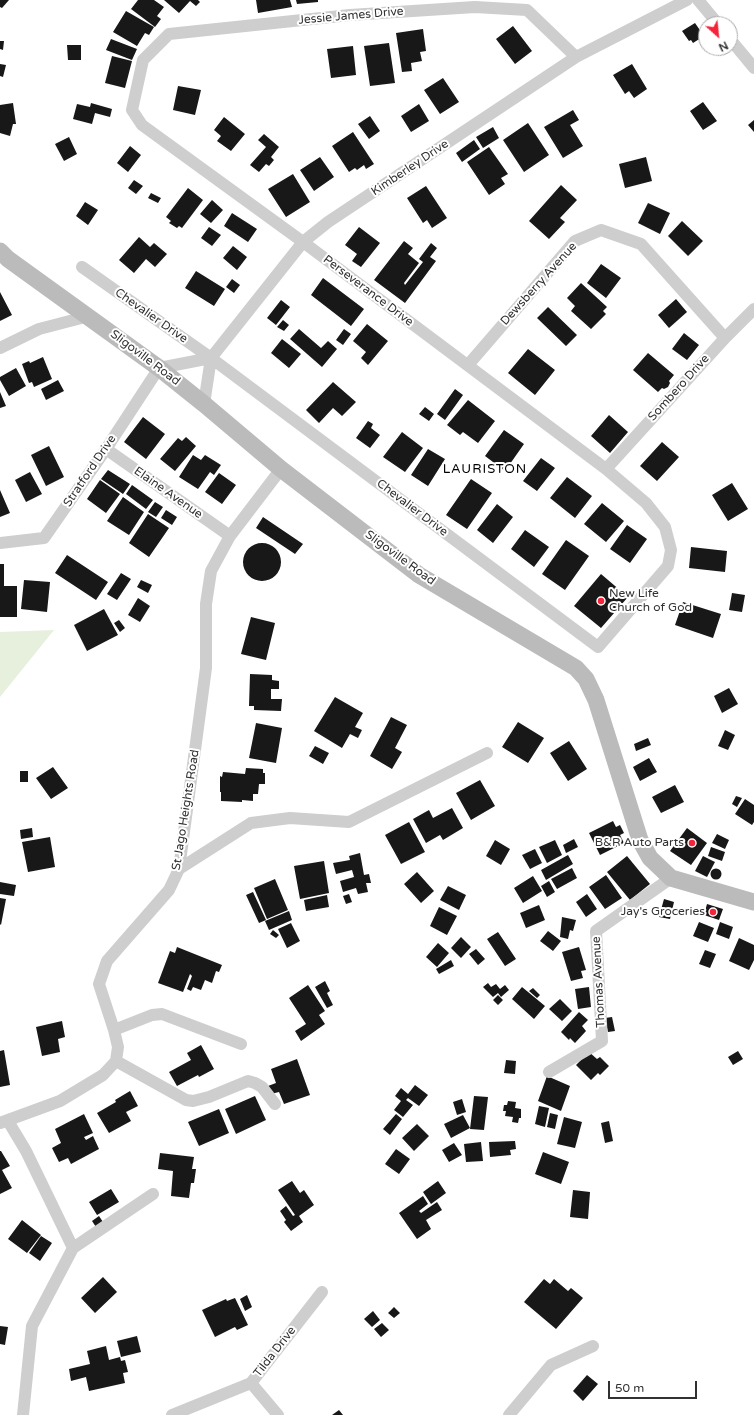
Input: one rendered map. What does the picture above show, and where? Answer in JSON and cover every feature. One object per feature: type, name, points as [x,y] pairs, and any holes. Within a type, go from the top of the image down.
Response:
[{"type":"street","name":"Kimberley Drive","points":[[204,404],[211,358],[303,242],[328,222],[576,57],[686,0]]},
{"type":"street","points":[[698,0],[711,16]]},
{"type":"street","name":"Jessie James Drive","points":[[143,60],[170,34],[350,15],[475,7],[527,10],[576,57]]},
{"type":"street","points":[[738,49],[754,68]]},
{"type":"street","name":"Perseverance Drive","points":[[143,60],[132,110],[142,125],[303,242],[468,365],[606,469],[646,503]]},
{"type":"street","name":"Dewsberry Avenue","points":[[468,365],[575,241],[602,230],[641,244],[725,338]]},
{"type":"street","name":"Sligoville Road","points":[[0,251],[8,259],[159,368],[281,468],[419,575],[576,668],[586,679],[596,700],[640,840],[650,858],[671,878],[754,900]]},
{"type":"street","name":"Chevalier Drive","points":[[82,267],[211,358],[598,647],[668,566],[671,550],[665,527],[646,503]]},
{"type":"street","name":"Sombero Drive","points":[[606,469],[725,338],[754,309]]},
{"type":"street","points":[[0,348],[39,329],[89,316]]},
{"type":"street","points":[[159,368],[211,358]]},
{"type":"street","name":"Stratford Drive","points":[[0,543],[44,538],[106,449],[159,368]]},
{"type":"street","name":"Elaine Avenue","points":[[106,449],[230,536]]},
{"type":"street","name":"St Jago Heights Road","points":[[116,1061],[118,1048],[114,1030],[99,984],[107,961],[169,890],[179,869],[206,668],[207,598],[211,571],[230,536],[281,468]]},
{"type":"street","points":[[179,869],[251,824],[290,818],[349,822],[487,752]]},
{"type":"street","name":"Thomas Avenue","points":[[549,1072],[602,1041],[596,931],[671,878]]},
{"type":"street","points":[[114,1030],[152,1015],[162,1014],[241,1044]]},
{"type":"street","points":[[73,1248],[26,1151],[4,1122],[60,1101],[103,1075],[116,1061],[186,1100],[193,1101],[209,1097],[248,1081],[262,1087],[275,1104]]},
{"type":"street","points":[[22,1415],[32,1326],[73,1248],[153,1194]]},
{"type":"street","name":"Tilda Drive","points":[[172,1415],[251,1382],[322,1292]]},
{"type":"street","points":[[509,1415],[551,1365],[593,1346]]},
{"type":"street","points":[[251,1382],[278,1415]]},
{"type":"green space","points":[[54,630],[0,697],[0,632]]},
{"type":"building","points":[[0,0],[9,0],[2,8],[0,7]]},
{"type":"building","points":[[138,0],[154,0],[164,7],[157,16],[161,19],[155,27],[131,9]]},
{"type":"building","points":[[164,0],[198,0],[200,2],[196,6],[190,1],[179,13]]},
{"type":"building","points":[[256,0],[290,0],[292,7],[258,13]]},
{"type":"building","points":[[296,0],[318,0],[318,2],[297,4]]},
{"type":"building","points":[[126,11],[154,27],[149,35],[145,33],[137,46],[113,32]]},
{"type":"building","points":[[695,23],[698,27],[698,40],[693,43],[691,40],[689,41],[682,31]]},
{"type":"building","points":[[513,26],[532,51],[515,64],[496,39]]},
{"type":"building","points":[[423,29],[426,51],[420,52],[422,61],[411,63],[412,71],[402,72],[396,33]]},
{"type":"building","points":[[111,39],[137,49],[132,60],[106,50]]},
{"type":"building","points":[[0,41],[4,41],[3,50],[0,49]]},
{"type":"building","points":[[389,43],[395,83],[370,86],[364,46]]},
{"type":"building","points":[[67,45],[81,45],[81,60],[68,60]]},
{"type":"building","points":[[353,46],[356,75],[331,78],[327,49]]},
{"type":"building","points":[[112,56],[132,61],[125,88],[105,83]]},
{"type":"building","points":[[0,64],[6,65],[3,77],[0,76]]},
{"type":"building","points":[[632,64],[647,89],[634,98],[629,91],[625,94],[613,75]]},
{"type":"building","points":[[443,78],[459,102],[440,114],[424,90]]},
{"type":"building","points":[[178,86],[201,90],[195,115],[173,110]]},
{"type":"building","points":[[703,102],[717,121],[703,130],[690,111]]},
{"type":"building","points":[[13,103],[16,124],[13,124],[10,136],[0,133],[0,105]]},
{"type":"building","points":[[91,103],[112,109],[110,117],[95,113],[92,124],[73,119],[77,104],[90,107]]},
{"type":"building","points":[[419,104],[429,121],[411,132],[401,116]]},
{"type":"building","points":[[573,110],[579,120],[570,125],[583,146],[563,158],[544,127]]},
{"type":"building","points":[[370,116],[380,131],[369,139],[358,124]]},
{"type":"building","points":[[224,117],[245,134],[231,151],[217,141],[221,136],[214,130]]},
{"type":"building","points":[[754,120],[754,132],[748,125]]},
{"type":"building","points":[[528,123],[549,155],[524,172],[503,140]]},
{"type":"building","points":[[493,127],[499,138],[483,148],[476,137]]},
{"type":"building","points":[[353,132],[374,164],[366,169],[364,165],[357,170],[355,168],[349,172],[332,146]]},
{"type":"building","points":[[264,134],[279,147],[271,157],[274,160],[269,166],[266,164],[259,172],[250,165],[266,147],[258,140]]},
{"type":"building","points":[[69,137],[77,154],[64,161],[55,144]]},
{"type":"building","points":[[474,140],[480,149],[462,162],[456,153]]},
{"type":"building","points":[[130,146],[141,155],[128,172],[117,163]]},
{"type":"building","points":[[489,147],[508,174],[501,178],[505,184],[489,195],[467,162]]},
{"type":"building","points":[[320,157],[334,177],[314,191],[300,170]]},
{"type":"building","points":[[646,157],[652,181],[625,188],[619,164]]},
{"type":"building","points":[[293,174],[310,202],[286,217],[268,189]]},
{"type":"building","points":[[134,180],[143,186],[136,194],[128,188]]},
{"type":"building","points":[[561,185],[577,200],[560,218],[565,222],[549,239],[529,221]]},
{"type":"building","points":[[426,186],[447,218],[432,228],[427,220],[423,223],[407,198]]},
{"type":"building","points":[[188,188],[203,200],[182,228],[179,226],[177,228],[169,223],[171,221],[166,217]]},
{"type":"building","points":[[151,193],[161,198],[158,203],[148,198]]},
{"type":"building","points":[[212,200],[223,210],[211,223],[200,214]]},
{"type":"building","points":[[85,202],[98,210],[88,225],[76,216]]},
{"type":"building","points":[[648,203],[670,213],[660,234],[638,223]]},
{"type":"building","points":[[232,213],[257,229],[248,242],[224,226]]},
{"type":"building","points":[[682,221],[703,241],[688,256],[668,236]]},
{"type":"building","points":[[209,227],[221,235],[212,246],[201,238]]},
{"type":"building","points":[[359,227],[380,243],[361,267],[352,261],[357,254],[345,245]]},
{"type":"building","points":[[139,237],[150,247],[154,243],[167,254],[155,267],[146,259],[134,273],[119,260]]},
{"type":"building","points":[[404,241],[413,248],[408,254],[419,263],[404,283],[405,285],[423,262],[419,259],[431,243],[437,248],[430,257],[436,261],[405,303],[374,280]]},
{"type":"building","points":[[233,246],[247,257],[237,270],[223,258]]},
{"type":"building","points":[[601,264],[621,278],[606,298],[587,283]]},
{"type":"building","points":[[196,271],[225,289],[214,306],[185,288]]},
{"type":"building","points":[[323,278],[364,309],[351,326],[311,295]]},
{"type":"building","points":[[232,279],[240,285],[234,293],[226,287]]},
{"type":"building","points":[[581,283],[607,307],[603,311],[606,314],[591,329],[571,311],[575,306],[567,298]]},
{"type":"building","points":[[0,292],[12,315],[0,321]]},
{"type":"building","points":[[676,299],[687,312],[669,328],[658,315]]},
{"type":"building","points":[[281,300],[290,307],[276,325],[267,318]]},
{"type":"building","points":[[548,307],[577,335],[566,346],[537,318]]},
{"type":"building","points":[[283,320],[289,325],[284,331],[277,327]]},
{"type":"building","points":[[367,324],[388,341],[368,365],[361,358],[366,352],[353,341]]},
{"type":"building","points":[[299,329],[321,348],[328,341],[337,349],[322,367],[290,339]]},
{"type":"building","points":[[344,329],[351,334],[343,345],[336,340]]},
{"type":"building","points":[[684,333],[699,345],[687,360],[672,349]]},
{"type":"building","points":[[282,339],[301,354],[289,368],[271,353]]},
{"type":"building","points":[[528,349],[555,370],[535,395],[508,373]]},
{"type":"building","points":[[648,353],[674,375],[669,381],[670,383],[668,387],[664,389],[662,388],[658,392],[633,370]]},
{"type":"building","points":[[43,357],[52,379],[34,387],[32,382],[29,383],[22,364],[29,361],[30,363]]},
{"type":"building","points":[[16,368],[26,386],[9,396],[0,380],[0,377]]},
{"type":"building","points":[[58,380],[64,391],[46,400],[41,389]]},
{"type":"building","points":[[333,382],[356,402],[342,416],[333,408],[319,423],[306,410]]},
{"type":"building","points":[[455,389],[463,395],[445,420],[437,414]]},
{"type":"building","points":[[0,392],[6,406],[0,408]]},
{"type":"building","points":[[468,400],[495,421],[478,443],[463,432],[460,435],[447,425]]},
{"type":"building","points":[[425,407],[434,414],[429,421],[419,414]]},
{"type":"building","points":[[609,415],[628,432],[610,453],[591,436]]},
{"type":"building","points":[[143,417],[165,434],[146,459],[124,442]]},
{"type":"building","points":[[368,421],[373,424],[371,428],[380,435],[370,448],[356,438]]},
{"type":"building","points":[[504,430],[524,444],[505,471],[485,456]]},
{"type":"building","points":[[402,432],[423,448],[405,472],[383,457]]},
{"type":"building","points":[[186,437],[196,446],[175,471],[160,459],[178,438],[182,441]]},
{"type":"building","points":[[662,442],[679,457],[657,481],[640,466]]},
{"type":"building","points":[[49,446],[64,477],[46,486],[31,455]]},
{"type":"building","points":[[428,449],[445,459],[428,486],[411,475]]},
{"type":"building","points":[[193,455],[201,460],[205,455],[221,465],[214,475],[210,472],[198,489],[179,477]]},
{"type":"building","points":[[541,458],[555,468],[537,491],[523,481]]},
{"type":"building","points":[[108,470],[130,484],[123,494],[101,479]]},
{"type":"building","points":[[30,472],[42,494],[26,502],[15,480]]},
{"type":"building","points":[[219,473],[236,485],[222,504],[205,492]]},
{"type":"building","points":[[567,477],[592,496],[575,518],[550,498]]},
{"type":"building","points":[[471,479],[492,493],[467,529],[446,515]]},
{"type":"building","points":[[100,480],[120,494],[106,513],[87,499]]},
{"type":"building","points":[[732,483],[748,509],[728,521],[712,495]]},
{"type":"building","points":[[132,485],[153,500],[146,509],[126,494]]},
{"type":"building","points":[[0,490],[10,513],[0,517]]},
{"type":"building","points":[[123,497],[144,512],[129,535],[107,521]]},
{"type":"building","points":[[155,502],[163,507],[156,517],[148,512]]},
{"type":"building","points":[[602,503],[624,521],[606,542],[584,524]]},
{"type":"building","points":[[497,504],[513,517],[493,543],[477,530]]},
{"type":"building","points":[[166,510],[177,517],[172,525],[161,518]]},
{"type":"building","points":[[148,514],[169,528],[149,557],[129,543]]},
{"type":"building","points":[[263,517],[303,544],[295,554],[256,528]]},
{"type":"building","points":[[627,525],[647,539],[630,563],[610,549]]},
{"type":"building","points":[[525,530],[549,547],[534,567],[511,549]]},
{"type":"building","points":[[566,540],[589,556],[565,590],[542,574]]},
{"type":"building","points":[[258,543],[266,543],[276,548],[280,555],[280,569],[276,576],[266,581],[258,581],[248,576],[246,573],[243,566],[243,558],[248,548],[251,546]]},
{"type":"building","points":[[691,547],[727,551],[725,572],[689,568]]},
{"type":"building","points":[[67,555],[108,582],[96,600],[55,573]]},
{"type":"building","points":[[0,564],[4,564],[4,586],[17,586],[17,617],[0,617]]},
{"type":"building","points":[[121,573],[131,579],[117,600],[107,594]]},
{"type":"building","name":"New Life Church of God","points":[[601,574],[628,597],[601,628],[574,606]]},
{"type":"building","points":[[24,580],[50,582],[47,612],[21,609]]},
{"type":"building","points":[[141,580],[152,585],[148,593],[137,587]]},
{"type":"building","points":[[732,593],[745,595],[742,612],[729,610]]},
{"type":"building","points":[[138,598],[150,606],[140,622],[128,615]]},
{"type":"building","points":[[683,602],[721,614],[713,638],[675,625]]},
{"type":"building","points":[[104,609],[118,635],[87,651],[74,625]]},
{"type":"building","points":[[251,617],[275,623],[266,660],[241,654]]},
{"type":"building","points":[[119,620],[125,628],[120,632],[114,623]]},
{"type":"building","points":[[250,674],[272,675],[272,680],[279,681],[279,689],[271,689],[271,699],[282,699],[281,711],[254,710],[254,706],[249,706]]},
{"type":"building","points":[[729,688],[738,704],[722,713],[714,696]]},
{"type":"building","points":[[335,697],[363,713],[355,727],[362,730],[358,738],[350,734],[342,748],[314,731]]},
{"type":"building","points":[[391,717],[407,725],[395,748],[402,752],[392,769],[370,756]]},
{"type":"building","points":[[518,722],[544,738],[528,763],[502,747]]},
{"type":"building","points":[[256,723],[282,728],[276,763],[249,758]]},
{"type":"building","points":[[725,730],[735,735],[728,750],[718,746]]},
{"type":"building","points":[[648,738],[651,745],[636,751],[634,744]]},
{"type":"building","points":[[569,741],[587,769],[568,781],[550,753]]},
{"type":"building","points":[[315,746],[329,753],[323,764],[309,756]]},
{"type":"building","points":[[649,758],[657,772],[640,781],[633,767]]},
{"type":"building","points":[[53,767],[68,788],[51,799],[36,778]]},
{"type":"building","points":[[246,768],[263,769],[263,773],[265,773],[265,784],[259,784],[258,794],[253,794],[253,801],[221,801],[220,776],[222,777],[223,772],[245,774]]},
{"type":"building","points":[[20,771],[28,771],[28,782],[20,782]]},
{"type":"building","points":[[480,780],[495,806],[471,820],[456,793]]},
{"type":"building","points":[[675,785],[684,802],[661,813],[652,797]]},
{"type":"building","points":[[736,796],[742,798],[737,807],[732,804]]},
{"type":"building","points":[[745,799],[754,805],[754,822],[752,825],[735,814]]},
{"type":"building","points":[[452,808],[463,828],[443,840],[440,835],[426,843],[413,819],[429,810],[433,818]]},
{"type":"building","points":[[613,821],[616,827],[620,825],[624,833],[620,835],[624,843],[600,855],[589,833]]},
{"type":"building","points":[[409,822],[425,852],[401,864],[385,835]]},
{"type":"building","points":[[32,828],[33,837],[21,839],[20,830]]},
{"type":"building","points":[[687,828],[707,843],[691,865],[670,851]]},
{"type":"building","points":[[717,834],[729,840],[725,849],[712,843]]},
{"type":"building","points":[[50,837],[55,867],[28,872],[22,842]]},
{"type":"building","points":[[574,839],[578,847],[566,853],[563,845]]},
{"type":"building","points":[[495,840],[510,849],[501,865],[486,856]]},
{"type":"building","points":[[555,840],[562,855],[547,863],[539,847]]},
{"type":"building","points":[[711,847],[725,852],[722,861],[708,856]]},
{"type":"building","points":[[535,849],[542,863],[530,869],[522,855]]},
{"type":"building","points":[[360,853],[364,875],[369,874],[371,883],[366,883],[368,892],[358,894],[356,888],[343,892],[340,881],[354,877],[352,870],[336,874],[333,863],[350,860],[349,856]]},
{"type":"building","points":[[568,855],[573,864],[546,880],[541,870]]},
{"type":"building","points":[[627,856],[650,884],[630,900],[607,872]]},
{"type":"building","points":[[703,856],[715,862],[707,877],[695,871]]},
{"type":"building","points":[[324,861],[329,893],[300,899],[294,866]]},
{"type":"building","points":[[572,868],[577,878],[557,889],[551,879]]},
{"type":"building","points":[[716,868],[720,870],[722,874],[720,878],[716,880],[712,878],[710,874],[712,870]]},
{"type":"building","points":[[417,872],[434,891],[421,903],[404,884]]},
{"type":"building","points":[[606,875],[622,898],[605,909],[589,887]]},
{"type":"building","points":[[533,876],[542,891],[523,903],[514,888]]},
{"type":"building","points":[[275,879],[288,910],[267,919],[254,888]]},
{"type":"building","points":[[549,881],[555,892],[547,897],[541,886]]},
{"type":"building","points":[[0,882],[16,885],[14,896],[0,894]]},
{"type":"building","points":[[448,886],[466,895],[459,910],[440,900]]},
{"type":"building","points":[[253,892],[266,920],[259,923],[246,895]]},
{"type":"building","points":[[349,894],[352,902],[346,904],[343,896]]},
{"type":"building","points":[[587,894],[597,909],[586,917],[576,902]]},
{"type":"building","points":[[327,895],[329,907],[306,911],[304,900]]},
{"type":"building","points":[[0,898],[6,899],[1,925],[0,924]]},
{"type":"building","points":[[664,899],[674,902],[670,919],[659,917]]},
{"type":"building","name":"Jay's Groceries","points":[[707,904],[723,909],[719,920],[704,915]]},
{"type":"building","points":[[539,905],[545,920],[526,928],[520,913]]},
{"type":"building","points":[[439,907],[457,916],[447,935],[430,926]]},
{"type":"building","points":[[289,911],[292,920],[269,930],[265,921]]},
{"type":"building","points":[[562,917],[576,920],[573,931],[570,930],[568,939],[560,937]]},
{"type":"building","points":[[699,922],[714,928],[708,942],[693,936]]},
{"type":"building","points":[[720,922],[733,927],[729,939],[716,934]]},
{"type":"building","points":[[291,923],[300,941],[287,948],[278,929]]},
{"type":"building","points":[[273,930],[279,935],[276,938],[270,934]]},
{"type":"building","points":[[548,931],[561,941],[553,951],[540,941]]},
{"type":"building","points":[[498,932],[516,959],[505,966],[487,939]]},
{"type":"building","points":[[461,937],[471,947],[461,958],[451,948]]},
{"type":"building","points":[[739,938],[754,945],[754,960],[749,970],[729,961]]},
{"type":"building","points":[[438,943],[449,953],[437,967],[426,957]]},
{"type":"building","points":[[177,947],[222,965],[219,972],[216,971],[212,983],[205,980],[201,990],[193,987],[191,991],[187,989],[192,976],[190,974],[183,992],[158,983],[170,951],[175,953]]},
{"type":"building","points":[[579,947],[586,970],[581,971],[583,978],[571,981],[562,952]]},
{"type":"building","points":[[476,949],[485,959],[478,965],[469,954]]},
{"type":"building","points":[[705,950],[716,954],[710,968],[699,964]]},
{"type":"building","points":[[451,960],[454,966],[439,974],[436,969]]},
{"type":"building","points":[[325,981],[330,991],[327,993],[333,1005],[327,1008],[315,987]]},
{"type":"building","points":[[488,983],[491,987],[496,984],[500,989],[505,985],[509,990],[501,997],[498,993],[493,997],[483,987]]},
{"type":"building","points":[[308,985],[325,1011],[319,1015],[325,1024],[301,1041],[295,1031],[306,1024],[289,998]]},
{"type":"building","points":[[522,987],[545,1006],[534,1019],[512,999]]},
{"type":"building","points":[[589,987],[591,1007],[578,1009],[575,989]]},
{"type":"building","points":[[533,988],[540,995],[537,998],[529,991]]},
{"type":"building","points":[[498,995],[503,1000],[498,1005],[493,1000]]},
{"type":"building","points":[[560,999],[572,1011],[562,1021],[549,1009]]},
{"type":"building","points":[[579,1012],[588,1020],[582,1026],[586,1031],[575,1043],[570,1038],[569,1040],[561,1032]]},
{"type":"building","points":[[612,1017],[615,1031],[608,1032],[605,1018]]},
{"type":"building","points":[[62,1021],[65,1037],[58,1039],[60,1052],[42,1056],[36,1027]]},
{"type":"building","points":[[201,1045],[214,1069],[199,1077],[198,1075],[177,1086],[169,1072],[191,1060],[187,1053]]},
{"type":"building","points":[[4,1050],[10,1085],[0,1087],[0,1051]]},
{"type":"building","points":[[738,1051],[743,1059],[733,1065],[728,1057]]},
{"type":"building","points":[[589,1052],[597,1059],[600,1057],[609,1066],[600,1075],[598,1073],[591,1080],[576,1065]]},
{"type":"building","points":[[297,1059],[310,1095],[284,1104],[279,1092],[271,1094],[268,1086],[276,1083],[271,1069]]},
{"type":"building","points":[[506,1060],[516,1061],[515,1074],[504,1073]]},
{"type":"building","points":[[547,1076],[570,1086],[561,1111],[538,1101]]},
{"type":"building","points":[[415,1085],[428,1095],[419,1106],[408,1098],[406,1100],[413,1105],[403,1117],[394,1110],[401,1101],[395,1096],[401,1088],[408,1094]]},
{"type":"building","points":[[130,1091],[138,1106],[126,1112],[131,1121],[109,1133],[97,1113],[116,1102],[115,1100]]},
{"type":"building","points":[[255,1096],[266,1120],[236,1134],[225,1109]]},
{"type":"building","points":[[474,1096],[488,1097],[484,1130],[470,1129]]},
{"type":"building","points":[[462,1099],[466,1112],[457,1115],[453,1102]]},
{"type":"building","points":[[508,1101],[516,1102],[515,1108],[521,1109],[521,1118],[519,1118],[518,1123],[512,1122],[513,1117],[505,1116],[506,1111],[503,1111],[504,1105],[507,1105]]},
{"type":"building","points":[[539,1106],[549,1108],[545,1127],[535,1124]]},
{"type":"building","points":[[219,1109],[229,1133],[199,1146],[188,1122]]},
{"type":"building","points":[[550,1113],[558,1115],[555,1129],[547,1127]]},
{"type":"building","points":[[84,1114],[93,1133],[84,1137],[86,1140],[93,1136],[99,1149],[71,1164],[68,1158],[59,1162],[52,1148],[61,1143],[55,1129]]},
{"type":"building","points":[[396,1114],[402,1119],[390,1135],[383,1129]]},
{"type":"building","points":[[463,1115],[470,1128],[451,1138],[444,1124]]},
{"type":"building","points":[[564,1117],[582,1122],[575,1148],[557,1144]]},
{"type":"building","points":[[609,1121],[613,1141],[605,1143],[601,1123]]},
{"type":"building","points":[[417,1124],[429,1136],[414,1151],[402,1138]]},
{"type":"building","points":[[515,1141],[516,1149],[510,1150],[511,1155],[490,1157],[489,1142]]},
{"type":"building","points":[[481,1142],[483,1161],[466,1162],[464,1144]]},
{"type":"building","points":[[454,1143],[462,1155],[449,1162],[442,1150]]},
{"type":"building","points":[[396,1149],[410,1159],[399,1174],[385,1164]]},
{"type":"building","points":[[0,1151],[10,1166],[2,1170],[12,1188],[0,1194]]},
{"type":"building","points":[[543,1152],[569,1162],[561,1184],[535,1174]]},
{"type":"building","points":[[160,1153],[194,1157],[192,1169],[196,1169],[194,1183],[191,1183],[189,1198],[171,1196],[173,1171],[158,1169]]},
{"type":"building","points":[[292,1181],[300,1193],[304,1190],[314,1205],[299,1216],[303,1222],[291,1231],[284,1222],[286,1220],[280,1211],[286,1206],[293,1216],[295,1215],[278,1190]]},
{"type":"building","points":[[438,1181],[446,1193],[431,1204],[423,1192]]},
{"type":"building","points":[[111,1189],[119,1202],[97,1215],[89,1202]]},
{"type":"building","points":[[573,1190],[590,1192],[588,1219],[570,1217]]},
{"type":"building","points":[[423,1196],[428,1204],[419,1211],[421,1213],[437,1202],[442,1210],[426,1220],[431,1229],[417,1239],[399,1213]]},
{"type":"building","points":[[99,1216],[103,1222],[96,1227],[92,1221]]},
{"type":"building","points":[[22,1220],[41,1235],[27,1253],[8,1239]]},
{"type":"building","points":[[41,1236],[52,1243],[40,1261],[29,1253]]},
{"type":"building","points":[[103,1277],[117,1292],[95,1313],[81,1298]]},
{"type":"building","points":[[544,1279],[550,1284],[554,1279],[568,1291],[571,1288],[583,1298],[556,1329],[524,1302]]},
{"type":"building","points":[[247,1295],[252,1307],[245,1311],[240,1299]]},
{"type":"building","points":[[235,1298],[248,1325],[237,1330],[235,1327],[215,1337],[202,1310],[226,1299],[227,1301]]},
{"type":"building","points":[[394,1307],[400,1313],[394,1318],[388,1313]]},
{"type":"building","points":[[373,1311],[380,1320],[372,1327],[364,1319]]},
{"type":"building","points":[[382,1323],[389,1330],[381,1337],[374,1329]]},
{"type":"building","points":[[0,1326],[8,1327],[5,1345],[0,1344]]},
{"type":"building","points":[[137,1336],[141,1352],[121,1357],[117,1341]]},
{"type":"building","points":[[106,1346],[109,1360],[120,1357],[121,1361],[125,1360],[128,1372],[123,1373],[125,1383],[89,1391],[86,1377],[71,1381],[69,1369],[90,1364],[87,1351]]},
{"type":"building","points":[[587,1375],[598,1384],[583,1401],[573,1391]]},
{"type":"building","points":[[339,1410],[343,1415],[332,1415]]},
{"type":"place","name":"New Life Church of God","points":[[601,601]]},
{"type":"place","name":"B&R Auto Parts","points":[[692,843]]},
{"type":"place","name":"Jay's Groceries","points":[[713,912]]},
{"type":"district","name":"LAURISTON","points":[[485,470]]}]
